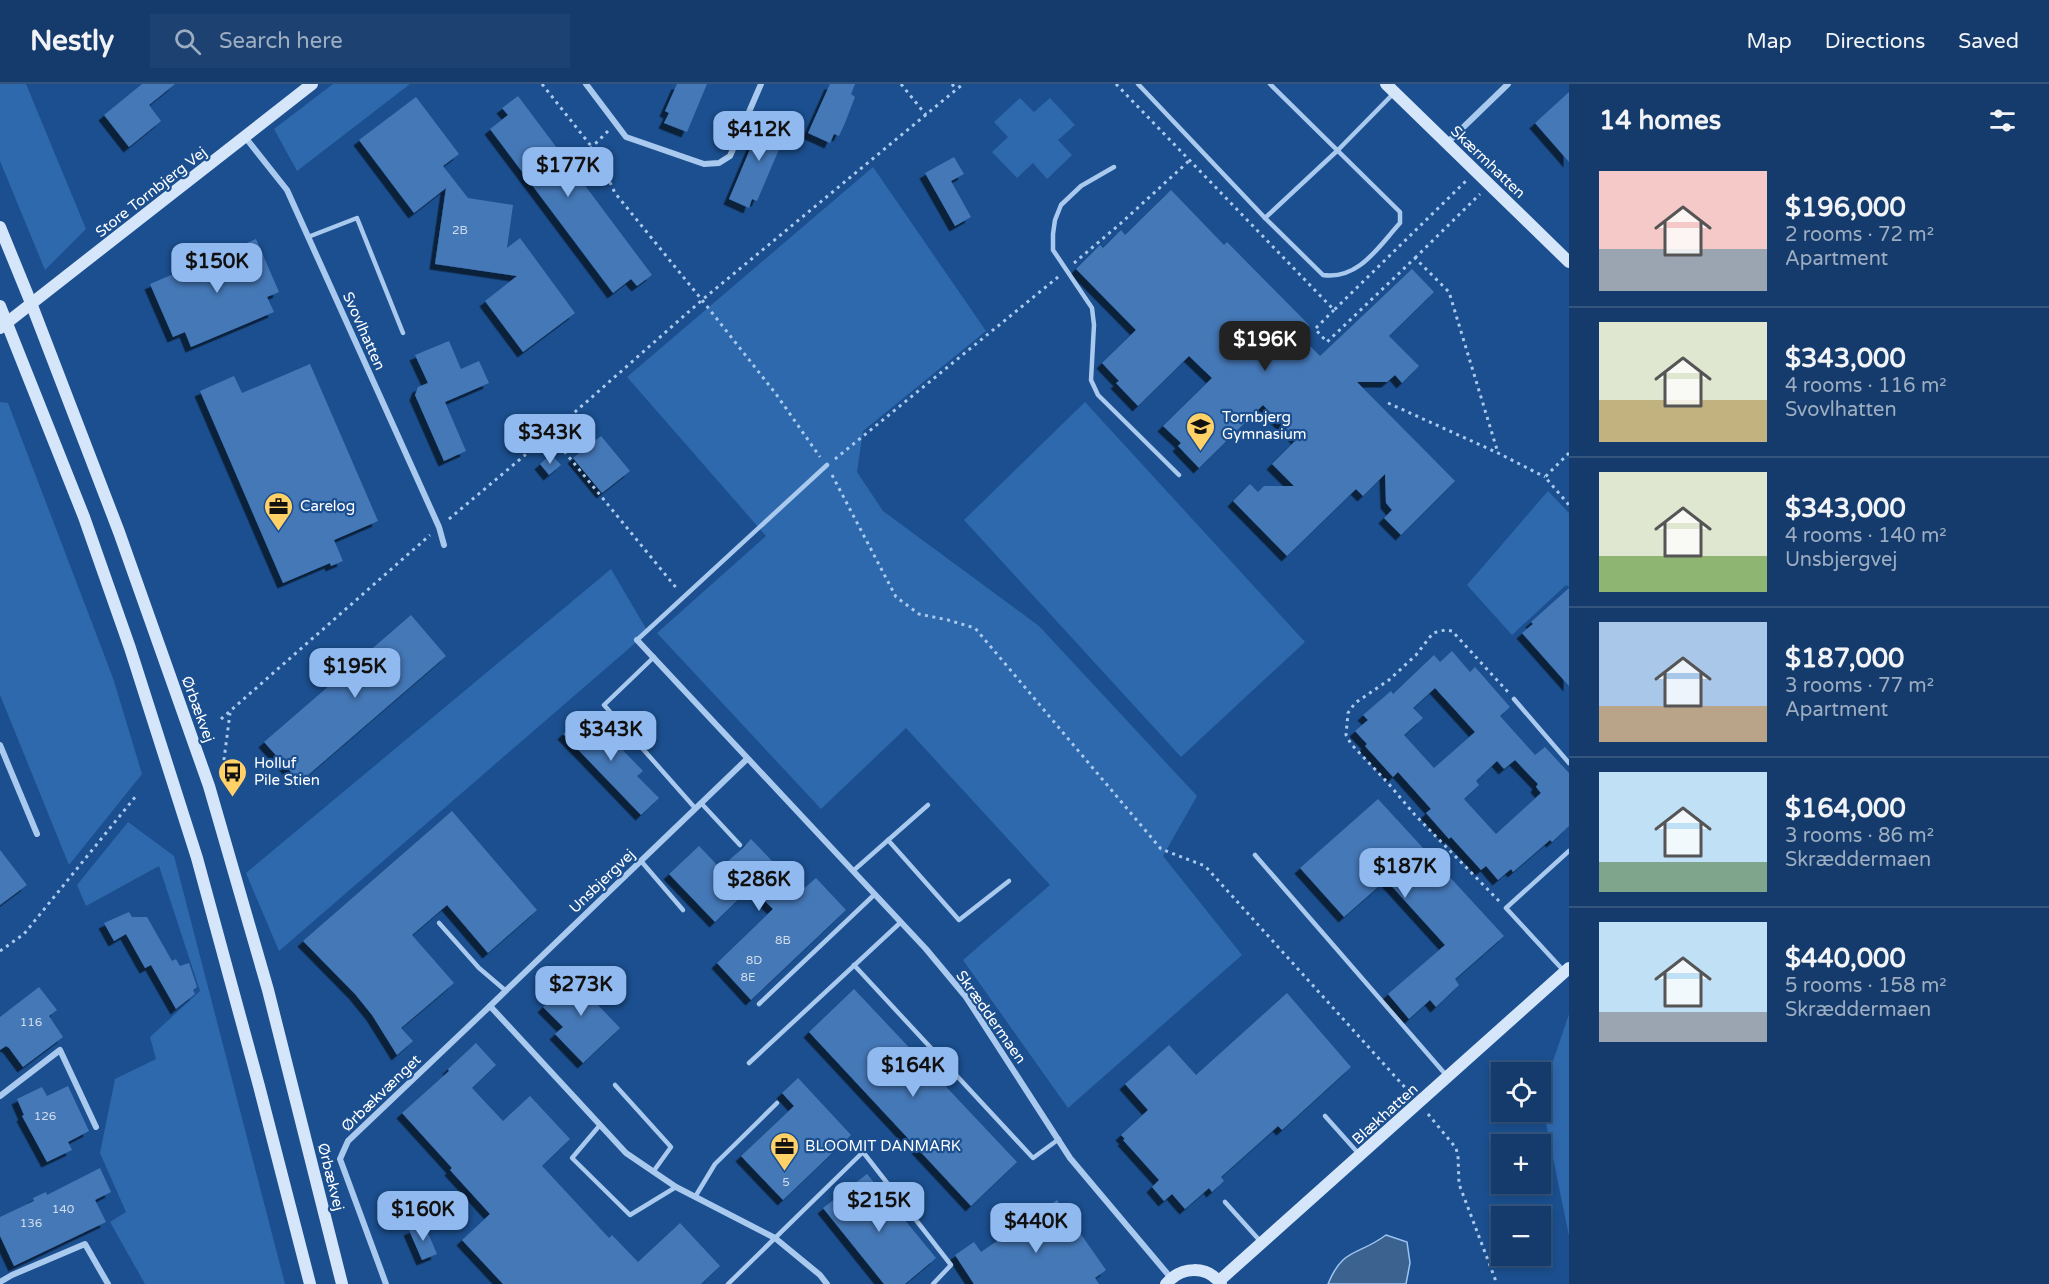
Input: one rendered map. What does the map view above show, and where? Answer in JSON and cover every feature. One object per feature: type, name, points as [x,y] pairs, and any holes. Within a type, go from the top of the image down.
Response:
[{"type":"main road","name":"Store Tornbjerg Vej","points":[[4,326],[312,84]]},
{"type":"main road","name":"Skærmhatten","points":[[1391,88],[1569,262]]},
{"type":"main road","name":"Ørbækvej","points":[[0,227],[119,532],[209,786],[268,990],[342,1284]]},
{"type":"main road","points":[[0,306],[4,326],[92,539],[130,648],[193,847],[259,1086],[310,1284]]},
{"type":"main road","name":"Blækhatten","points":[[1220,1282],[1567,970]]},
{"type":"main road","points":[[1169,1281],[1180,1273],[1200,1270],[1220,1282]]},
{"type":"street","points":[[586,84],[626,136],[704,164],[719,163],[730,156],[761,84]]},
{"type":"street","points":[[1447,143],[1508,84]]},
{"type":"street","name":"Svovlhatten","points":[[245,137],[287,189],[439,527],[444,545]]},
{"type":"street","points":[[637,640],[747,759]]},
{"type":"street","points":[[0,745],[37,834]]},
{"type":"street","name":"Unsbjergvej","points":[[490,1006],[747,759]]},
{"type":"street","name":"Skræddermaen","points":[[747,759],[901,922],[966,998],[1071,1158],[1169,1281]]},
{"type":"street","points":[[490,1006],[626,1153],[676,1187],[775,1238],[820,1275],[827,1284]]},
{"type":"street","name":"Ørbækvænget","points":[[386,1284],[340,1160],[348,1141],[490,1006]]},
{"type":"street","points":[[0,1096],[60,1050],[96,1127]]},
{"type":"street","points":[[0,1282],[85,1244],[108,1284]]},
{"type":"lane","points":[[1138,84],[1265,218],[1323,275],[1344,275],[1358,269],[1401,223],[1400,212],[1270,84]]},
{"type":"lane","points":[[1265,218],[1338,150],[1391,88]]},
{"type":"lane","points":[[1114,167],[1081,186],[1061,205],[1055,220],[1053,250],[1092,308],[1094,325],[1091,380],[1098,395],[1179,475]]},
{"type":"lane","points":[[308,237],[357,218],[403,333]]},
{"type":"lane","points":[[637,640],[827,465]]},
{"type":"lane","points":[[654,657],[604,705],[698,806],[740,845]]},
{"type":"lane","points":[[1514,699],[1569,763]]},
{"type":"lane","points":[[853,871],[928,805]]},
{"type":"lane","points":[[888,840],[959,920],[1009,881]]},
{"type":"lane","points":[[1567,970],[1506,908],[1569,851]]},
{"type":"lane","points":[[1256,855],[1448,1077]]},
{"type":"lane","points":[[641,861],[684,910]]},
{"type":"lane","points":[[759,1004],[875,894]]},
{"type":"lane","points":[[749,1064],[901,922]]},
{"type":"lane","points":[[439,923],[479,968],[506,991]]},
{"type":"lane","points":[[854,965],[1033,1158],[1059,1139]]},
{"type":"lane","points":[[615,1085],[671,1147],[653,1172]]},
{"type":"lane","points":[[695,1197],[715,1164],[777,1103]]},
{"type":"lane","points":[[1325,1116],[1360,1156]]},
{"type":"lane","points":[[600,1125],[572,1158],[630,1215],[676,1187]]},
{"type":"lane","points":[[728,1284],[863,1152],[951,1265],[933,1284]]},
{"type":"lane","points":[[1225,1202],[1261,1243]]},
{"type":"path","points":[[542,84],[592,147],[615,193],[776,394],[827,465],[896,597],[919,614],[975,628],[1161,849],[1205,866],[1448,1136],[1458,1156],[1459,1184],[1497,1284]]},
{"type":"path","points":[[901,84],[926,115]]},
{"type":"path","points":[[952,84],[956,89]]},
{"type":"path","points":[[221,719],[702,300],[963,84]]},
{"type":"path","points":[[1116,84],[1334,310]]},
{"type":"path","points":[[592,174],[583,156],[616,123]]},
{"type":"path","points":[[827,465],[1066,270],[1190,160]]},
{"type":"path","points":[[1476,171],[1315,329],[1327,342],[1490,184]]},
{"type":"path","points":[[1415,258],[1449,292],[1498,453]]},
{"type":"path","points":[[1388,403],[1545,477],[1569,505]]},
{"type":"path","points":[[550,434],[684,597]]},
{"type":"path","points":[[1545,477],[1569,453]]},
{"type":"path","points":[[1506,908],[1416,815],[1352,744],[1346,735],[1346,724],[1348,713],[1355,703],[1389,680],[1416,655],[1433,633],[1445,630],[1452,631],[1514,699]]},
{"type":"path","points":[[224,783],[221,773],[230,711]]},
{"type":"path","points":[[1,948],[24,934],[136,796]]},
{"type":"shaded area","points":[[0,84],[26,84],[86,229],[45,270],[0,161]]},
{"type":"shaded area","points":[[333,84],[410,84],[297,171],[274,129]]},
{"type":"shaded area","points":[[1020,98],[1034,112],[1050,98],[1075,125],[1058,140],[1072,155],[1047,179],[1033,163],[1017,178],[992,152],[1008,137],[994,122]]},
{"type":"shaded area","points":[[873,167],[986,331],[863,431],[857,472],[883,511],[1039,626],[1197,796],[1163,856],[1242,955],[1068,1108],[963,960],[1050,885],[906,728],[821,809],[657,633],[766,536],[627,377]]},
{"type":"shaded area","points":[[0,402],[8,403],[113,678],[142,774],[69,865],[0,695]]},
{"type":"shaded area","points":[[1085,402],[1305,642],[1181,757],[964,520]]},
{"type":"shaded area","points":[[1548,491],[1569,513],[1569,587],[1566,585],[1512,635],[1467,585]]},
{"type":"shaded area","points":[[611,569],[648,632],[279,951],[246,873]]},
{"type":"shaded area","points":[[128,822],[174,856],[285,1284],[145,1284],[110,1222],[126,1212],[100,1153],[115,1079],[156,1059],[150,1037],[200,991],[159,866],[86,906],[77,885]]},
{"type":"shaded area","points":[[1569,1014],[1569,1236],[1551,1148],[1551,1134],[1548,1134],[1546,1122],[1551,1122],[1552,1064]]},
{"type":"shaded area","points":[[1386,1235],[1407,1242],[1410,1263],[1406,1284],[1328,1284],[1339,1264],[1346,1258]]},
{"type":"building","points":[[142,84],[175,84],[149,105],[161,121],[129,147],[104,115]]},
{"type":"building","points":[[677,84],[707,84],[687,132],[664,123],[669,113],[665,111]]},
{"type":"building","points":[[830,84],[855,84],[851,94],[855,97],[839,136],[834,134],[830,143],[808,133]]},
{"type":"building","points":[[1569,92],[1569,162],[1535,123]]},
{"type":"building","points":[[518,96],[652,275],[637,286],[631,279],[613,293],[490,129],[508,115],[502,108]]},
{"type":"building","points":[[416,97],[459,154],[443,166],[468,198],[513,205],[507,248],[520,238],[575,313],[523,352],[485,301],[517,276],[435,264],[446,188],[414,213],[359,140]]},
{"type":"building","points":[[764,116],[789,126],[757,201],[752,199],[749,208],[729,199]]},
{"type":"building","points":[[954,157],[964,174],[951,181],[971,217],[955,226],[925,173]]},
{"type":"building","points":[[1171,190],[1224,245],[1227,242],[1309,325],[1299,335],[1320,356],[1412,269],[1434,292],[1389,336],[1419,366],[1402,383],[1395,375],[1387,382],[1357,382],[1455,481],[1401,535],[1384,518],[1392,510],[1386,503],[1385,474],[1363,496],[1356,489],[1287,556],[1233,501],[1250,484],[1258,492],[1264,486],[1294,486],[1272,464],[1297,439],[1263,405],[1199,468],[1178,446],[1181,443],[1163,426],[1212,378],[1189,356],[1138,406],[1116,383],[1119,381],[1102,363],[1136,330],[1076,269],[1100,245],[1103,248],[1121,230],[1125,235]]},
{"type":"building","points":[[256,239],[279,292],[267,297],[274,312],[191,347],[185,332],[173,337],[150,284]]},
{"type":"building","points":[[449,341],[461,369],[479,361],[489,383],[445,402],[466,451],[444,461],[415,395],[418,387],[428,383],[415,355]]},
{"type":"building","points":[[310,364],[378,521],[334,540],[343,561],[331,566],[330,563],[283,583],[200,391],[234,376],[242,393]]},
{"type":"building","points":[[601,436],[630,471],[602,493],[573,458]]},
{"type":"building","points":[[551,454],[561,465],[549,475],[540,464]]},
{"type":"building","points":[[1569,588],[1569,686],[1522,633]]},
{"type":"building","points":[[411,615],[446,656],[300,782],[264,742]]},
{"type":"building","points":[[1452,651],[1470,672],[1475,667],[1510,707],[1500,716],[1535,755],[1545,747],[1569,773],[1569,826],[1513,872],[1511,869],[1498,880],[1486,866],[1481,870],[1451,837],[1449,839],[1426,813],[1431,809],[1398,772],[1393,777],[1365,746],[1367,744],[1355,731],[1368,720],[1363,715],[1391,691],[1393,694],[1434,655],[1440,662]],"holes":[[[1435,688],[1475,732],[1434,768],[1404,735],[1423,718],[1413,708]],[[1515,760],[1538,784],[1536,787],[1541,793],[1496,834],[1464,799],[1479,785],[1476,781],[1497,761],[1504,769]]]},
{"type":"building","points":[[586,712],[643,771],[637,776],[659,798],[641,815],[563,734]]},
{"type":"building","points":[[1378,799],[1504,936],[1455,979],[1459,985],[1436,1007],[1430,1000],[1409,1019],[1388,994],[1445,945],[1386,880],[1344,917],[1300,868]]},
{"type":"building","points":[[452,811],[537,910],[488,953],[447,905],[412,935],[454,983],[401,1028],[413,1041],[397,1055],[372,1015],[355,994],[303,941]]},
{"type":"building","points":[[751,839],[801,891],[816,878],[846,910],[751,1000],[717,963],[773,909],[751,887],[715,922],[669,874],[699,846],[720,868]]},
{"type":"building","points":[[0,850],[27,885],[0,905]]},
{"type":"building","points":[[129,912],[132,917],[147,917],[172,961],[176,959],[180,966],[189,963],[197,987],[193,990],[195,994],[176,1009],[151,965],[145,968],[126,934],[114,941],[104,923]]},
{"type":"building","points":[[580,971],[605,998],[598,1005],[620,1028],[583,1063],[555,1034],[563,1027],[543,1007]]},
{"type":"building","points":[[39,987],[57,1010],[49,1016],[63,1037],[23,1067],[9,1048],[6,1046],[0,1050],[0,1017]]},
{"type":"building","points":[[854,989],[1017,1162],[971,1206],[809,1032]]},
{"type":"building","points":[[1287,993],[1351,1067],[1282,1130],[1278,1126],[1221,1177],[1224,1181],[1212,1192],[1209,1188],[1185,1209],[1172,1194],[1164,1201],[1152,1187],[1159,1180],[1121,1135],[1148,1110],[1125,1084],[1169,1045],[1196,1075]]},
{"type":"building","points":[[476,1043],[496,1065],[472,1088],[503,1121],[530,1096],[570,1139],[542,1166],[609,1238],[612,1235],[638,1262],[680,1223],[720,1266],[701,1284],[503,1284],[462,1240],[490,1214],[402,1113]]},
{"type":"building","points":[[798,1078],[851,1135],[783,1200],[741,1156],[794,1106],[782,1093]]},
{"type":"building","points":[[68,1086],[89,1131],[68,1142],[72,1150],[47,1162],[22,1116],[24,1115],[17,1099],[42,1087],[47,1096]]},
{"type":"building","points":[[100,1168],[111,1192],[95,1200],[106,1222],[14,1266],[0,1236],[0,1217],[34,1201],[33,1198],[46,1192],[47,1195]]},
{"type":"building","points":[[867,1174],[936,1258],[905,1284],[884,1284],[823,1208]]},
{"type":"building","points":[[1057,1200],[1106,1270],[1095,1278],[1099,1284],[974,1284],[955,1255],[974,1242],[981,1252]]},
{"type":"building","points":[[424,1224],[437,1254],[422,1260],[409,1230]]},
{"type":"place","name":"Tornbjerg Gymnasium","points":[[1201,452]]},
{"type":"place","name":"Carelog","points":[[279,532]]},
{"type":"place","name":"Holluf Pile Stien","points":[[233,798]]},
{"type":"place","name":"BLOOMIT DANMARK","points":[[784,1172]]}]
